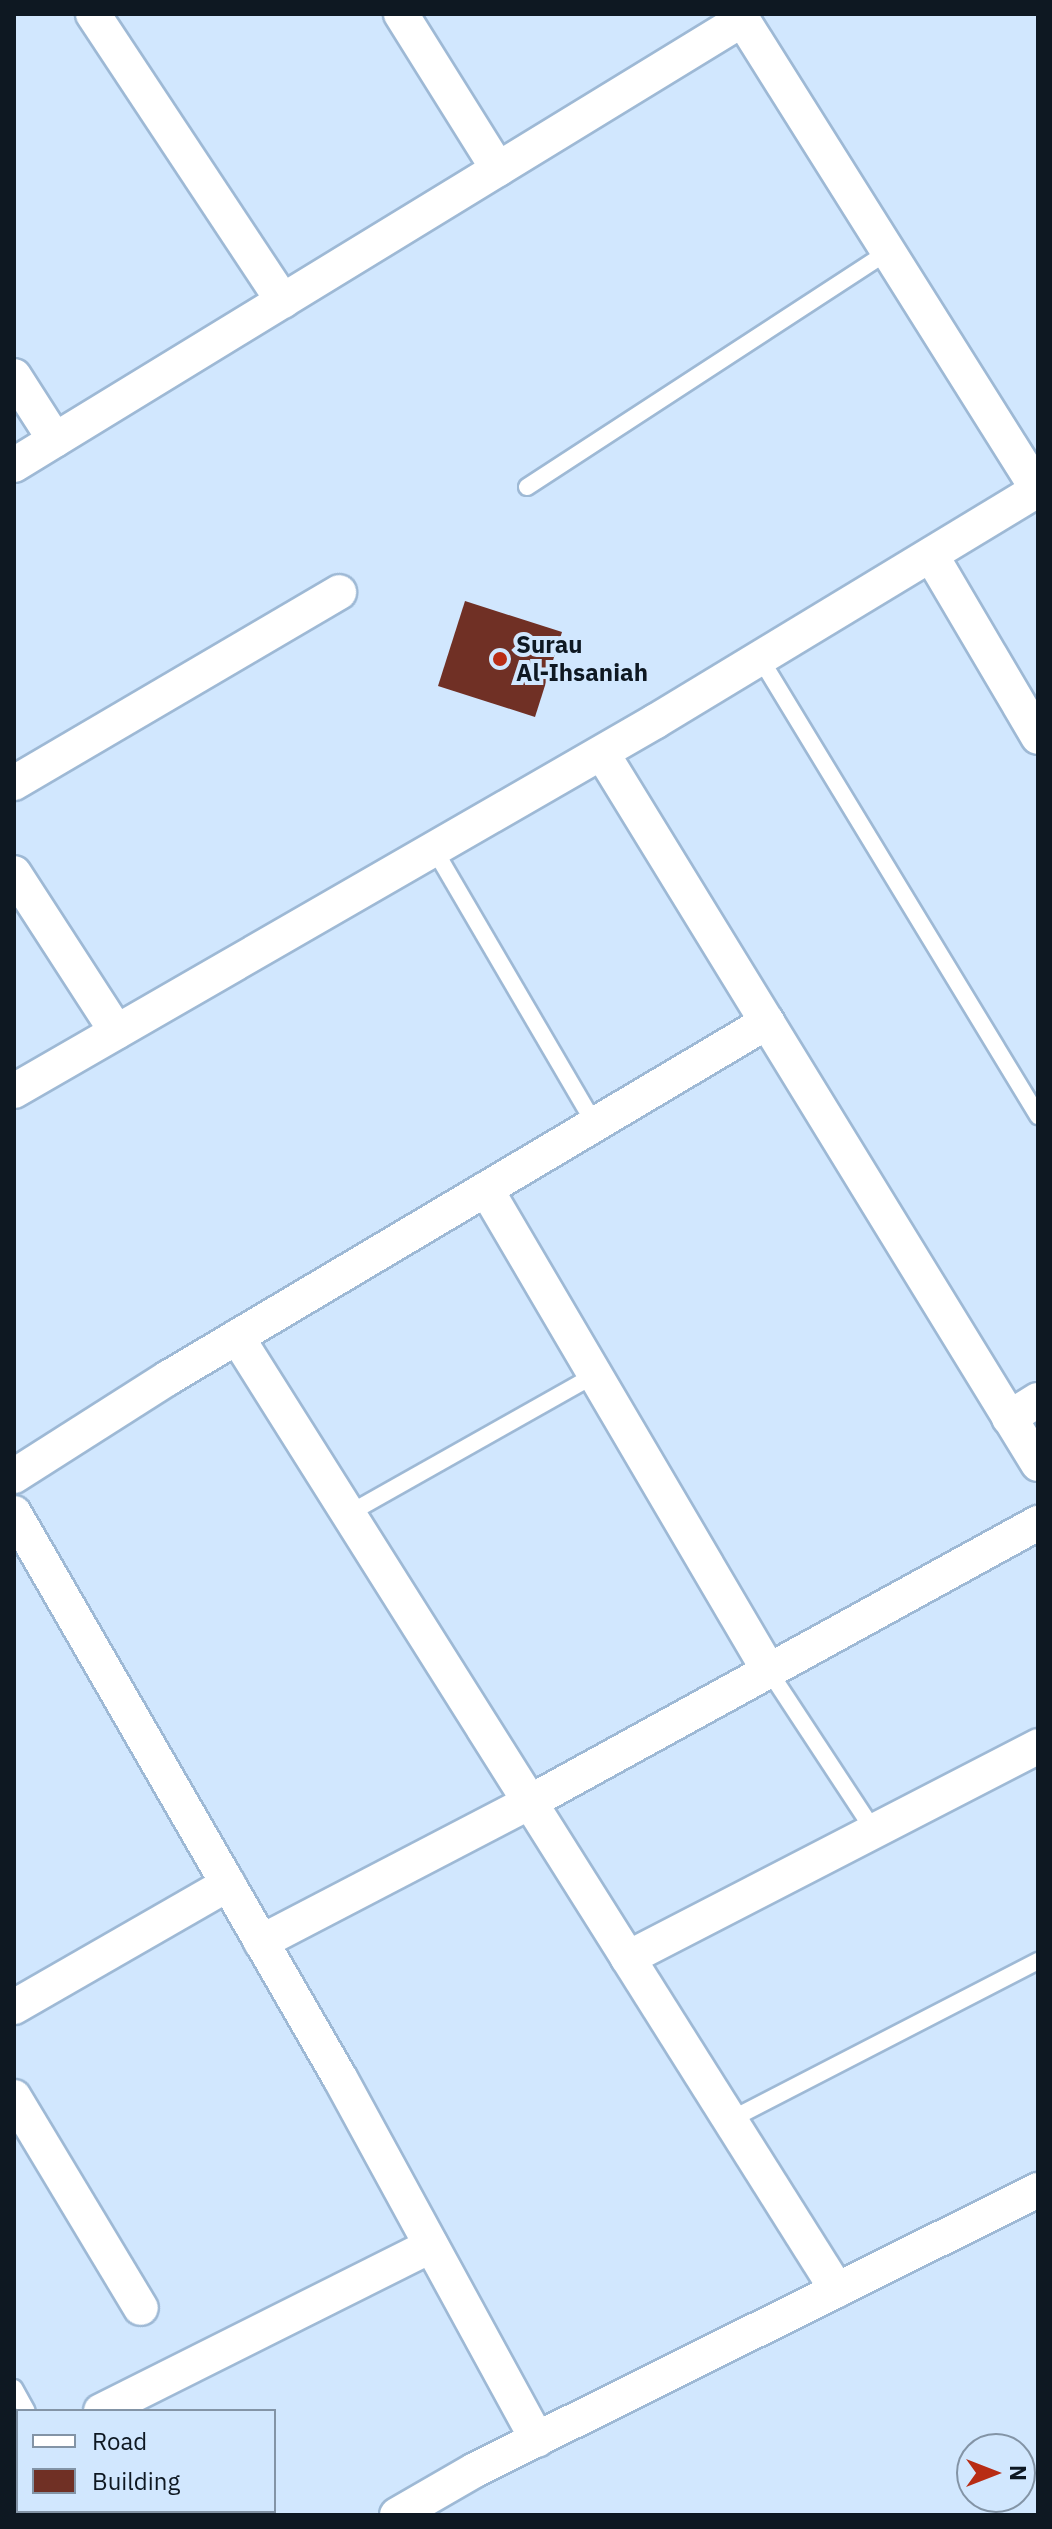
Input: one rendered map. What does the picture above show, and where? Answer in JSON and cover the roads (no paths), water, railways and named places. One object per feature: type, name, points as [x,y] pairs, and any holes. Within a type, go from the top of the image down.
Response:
[{"type":"street","points":[[93,14],[283,301]]},
{"type":"street","points":[[401,14],[498,169]]},
{"type":"street","points":[[14,465],[741,17],[1038,490],[602,753],[14,1091]]},
{"type":"street","points":[[14,376],[55,440]]},
{"type":"street","points":[[931,555],[1038,737]]},
{"type":"street","points":[[14,783],[339,592]]},
{"type":"street","points":[[602,753],[1038,1464]]},
{"type":"street","points":[[14,873],[117,1032]]},
{"type":"street","points":[[14,1476],[237,1337],[767,1022]]},
{"type":"street","points":[[486,1189],[769,1671]]},
{"type":"street","points":[[237,1337],[837,2290]]},
{"type":"street","points":[[1009,1418],[1038,1400]]},
{"type":"street","points":[[14,1513],[261,1942],[537,2440]]},
{"type":"street","points":[[261,1942],[530,1802],[1038,1523]]},
{"type":"street","points":[[628,1958],[1038,1746]]},
{"type":"street","points":[[14,2007],[228,1884]]},
{"type":"street","points":[[14,2097],[141,2308]]},
{"type":"street","points":[[397,2515],[537,2440],[1038,2190]]},
{"type":"street","points":[[105,2409],[431,2246]]},
{"type":"lane","points":[[527,487],[888,252]]},
{"type":"lane","points":[[760,658],[1038,1116]]},
{"type":"lane","points":[[434,849],[595,1124]]},
{"type":"lane","points":[[348,1514],[595,1375]]},
{"type":"lane","points":[[769,1671],[874,1831]]},
{"type":"lane","points":[[730,2120],[1038,1961]]},
{"type":"lane","points":[[14,2388],[26,2409]]},
{"type":"place","name":"Surau Al-Ihsaniah","points":[[500,659]]}]
